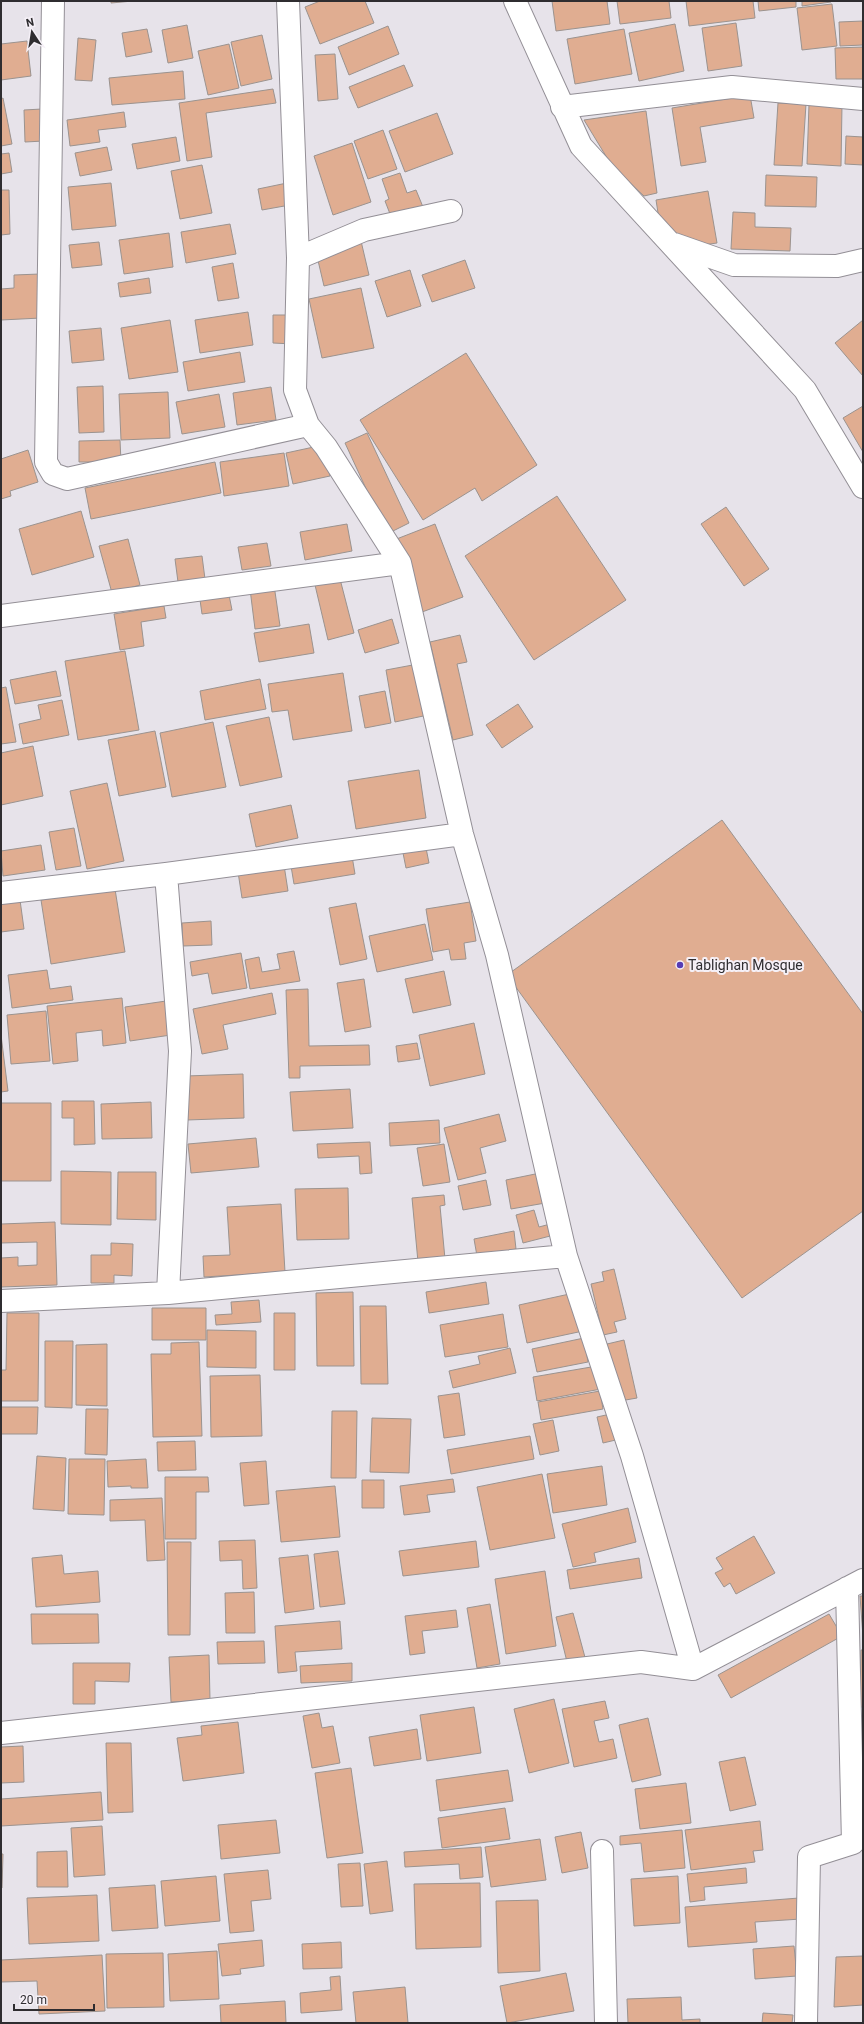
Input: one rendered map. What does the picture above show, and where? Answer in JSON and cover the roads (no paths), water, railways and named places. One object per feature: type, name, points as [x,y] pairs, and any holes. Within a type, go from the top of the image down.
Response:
[{"type":"street","points":[[52,1],[46,462],[53,474],[67,479],[308,425]]},
{"type":"street","points":[[288,1],[298,258],[295,390],[308,425],[326,447],[400,563],[462,834],[498,955],[566,1256],[632,1456],[693,1669]]},
{"type":"street","points":[[516,1],[562,107],[581,146],[805,390],[863,487]]},
{"type":"street","points":[[562,107],[732,87],[863,99]]},
{"type":"street","points":[[298,258],[364,230],[451,211]]},
{"type":"street","points":[[671,243],[734,265],[837,266],[863,260]]},
{"type":"street","points":[[1,616],[400,563]]},
{"type":"street","points":[[1,893],[166,874],[462,834]]},
{"type":"street","points":[[166,874],[180,1051],[168,1293]]},
{"type":"street","points":[[1,1301],[168,1293],[566,1256]]},
{"type":"street","points":[[1,1733],[640,1662],[693,1669],[855,1584],[853,1843],[809,1857],[806,2023]]},
{"type":"street","points":[[602,1851],[606,2023]]},
{"type":"place","name":"Tablighan Mosque","points":[[680,965]]}]
